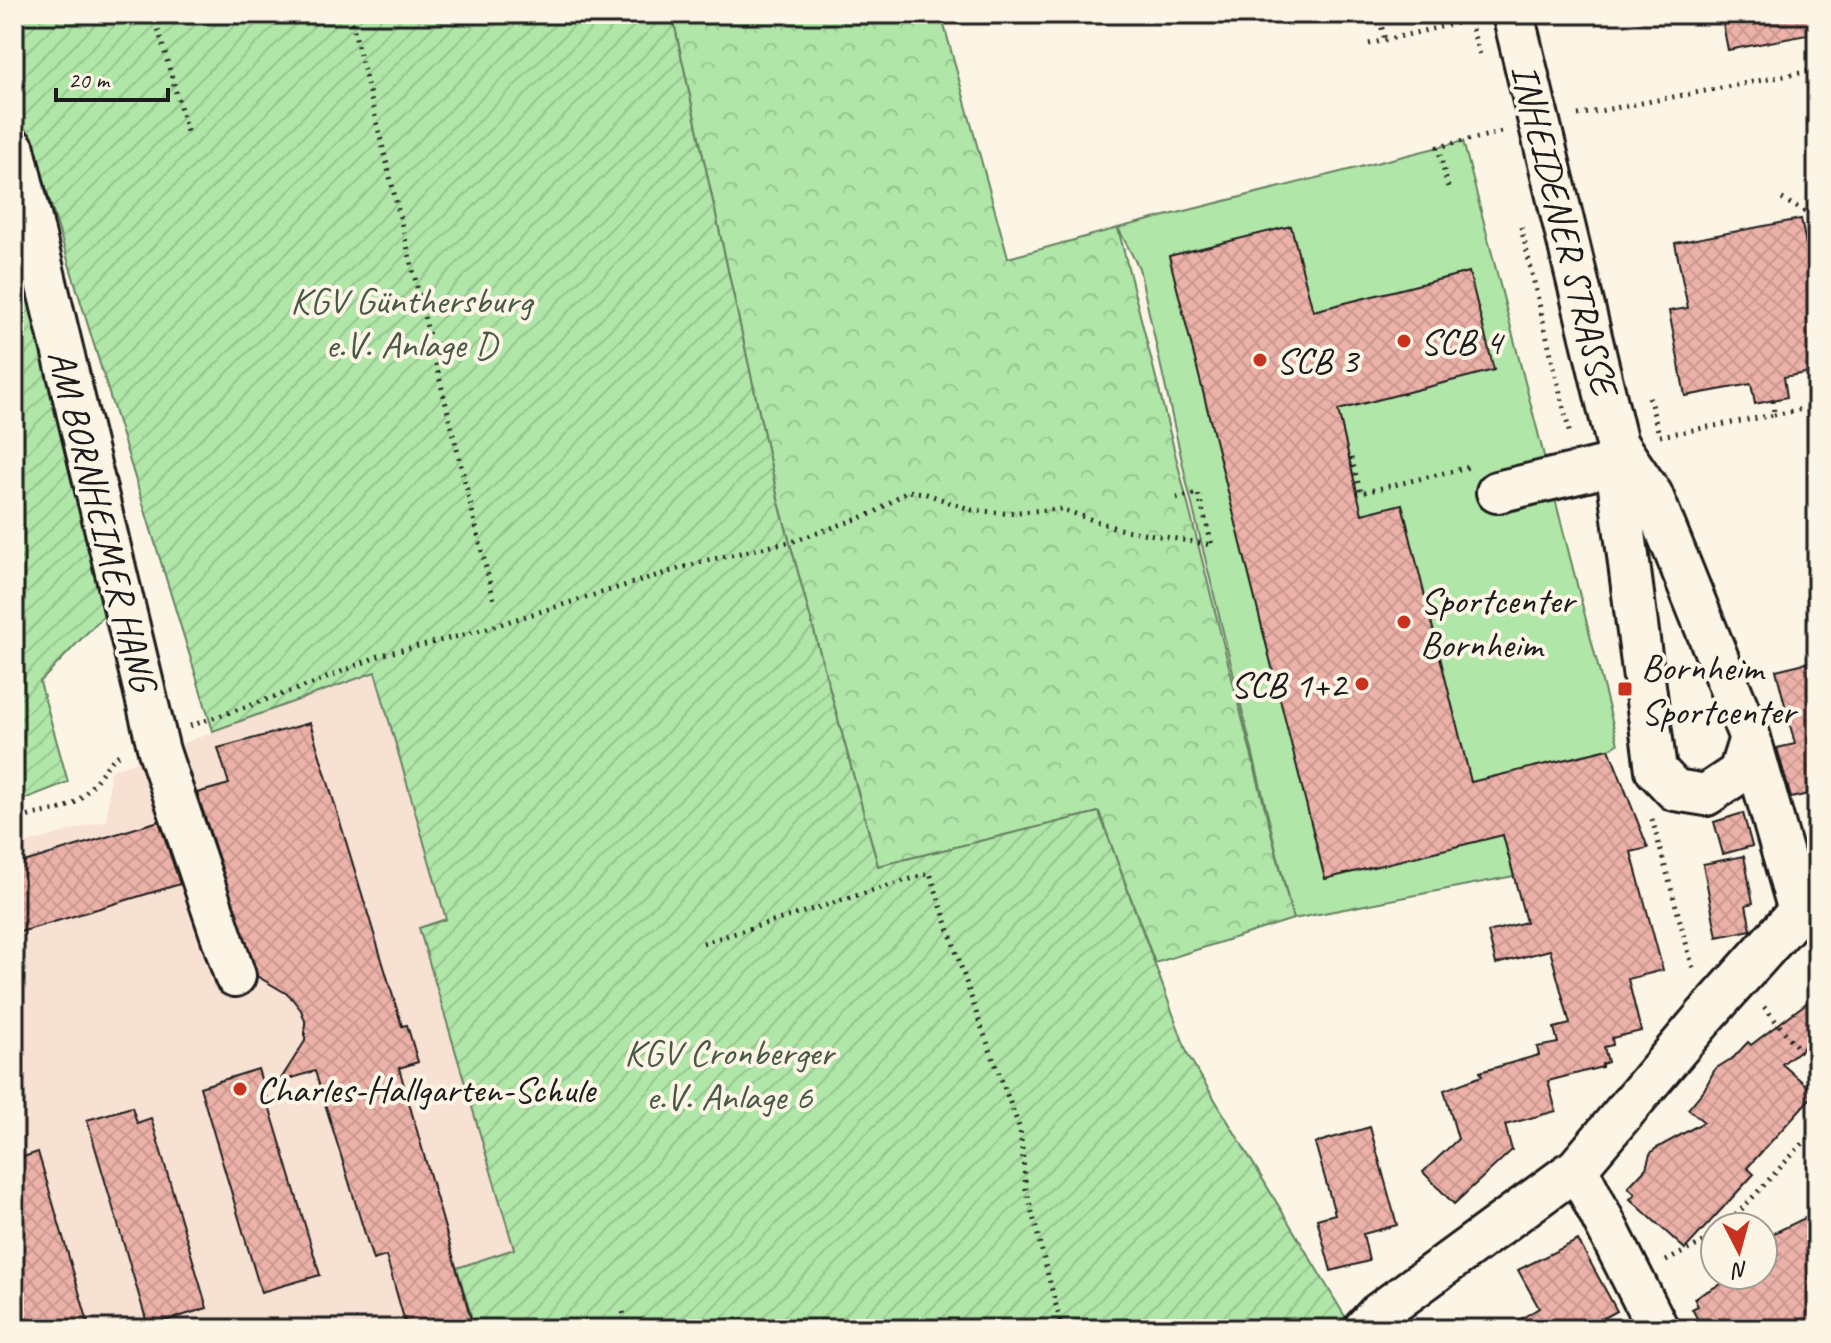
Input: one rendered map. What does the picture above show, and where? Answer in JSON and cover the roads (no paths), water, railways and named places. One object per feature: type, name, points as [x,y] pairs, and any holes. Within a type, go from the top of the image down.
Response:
[{"type":"street","name":"INHEIDENER STRASSE","points":[[1513,14],[1617,454],[1656,770],[1675,790],[1706,795],[1739,773],[1750,738]]},
{"type":"street","name":"AM BORNHEIMER HANG","points":[[14,149],[156,741],[235,976]]},
{"type":"street","name":"INHEIDENER STRASSE","points":[[1617,454],[1652,495],[1750,738],[1808,905]]},
{"type":"street","points":[[1497,492],[1617,454]]},
{"type":"street","points":[[1371,1322],[1577,1168],[1706,1015],[1808,905]]},
{"type":"street","points":[[1577,1168],[1658,1329]]},
{"type":"place","name":"SCB 4","points":[[1404,341]]},
{"type":"place","name":"SCB 3","points":[[1260,360]]},
{"type":"place","name":"Sportcenter Bornheim","points":[[1404,622]]},
{"type":"place","name":"SCB 1+2","points":[[1362,684]]},
{"type":"place","name":"Bornheim Sportcenter","points":[[1625,689]]},
{"type":"place","name":"Charles-Hallgarten-Schule","points":[[240,1089]]},
{"type":"park label","name":"KGV Günthersburg e.V. Anlage D","points":[[411,322]]},
{"type":"park label","name":"KGV Cronberger e.V. Anlage 6","points":[[729,1074]]}]
